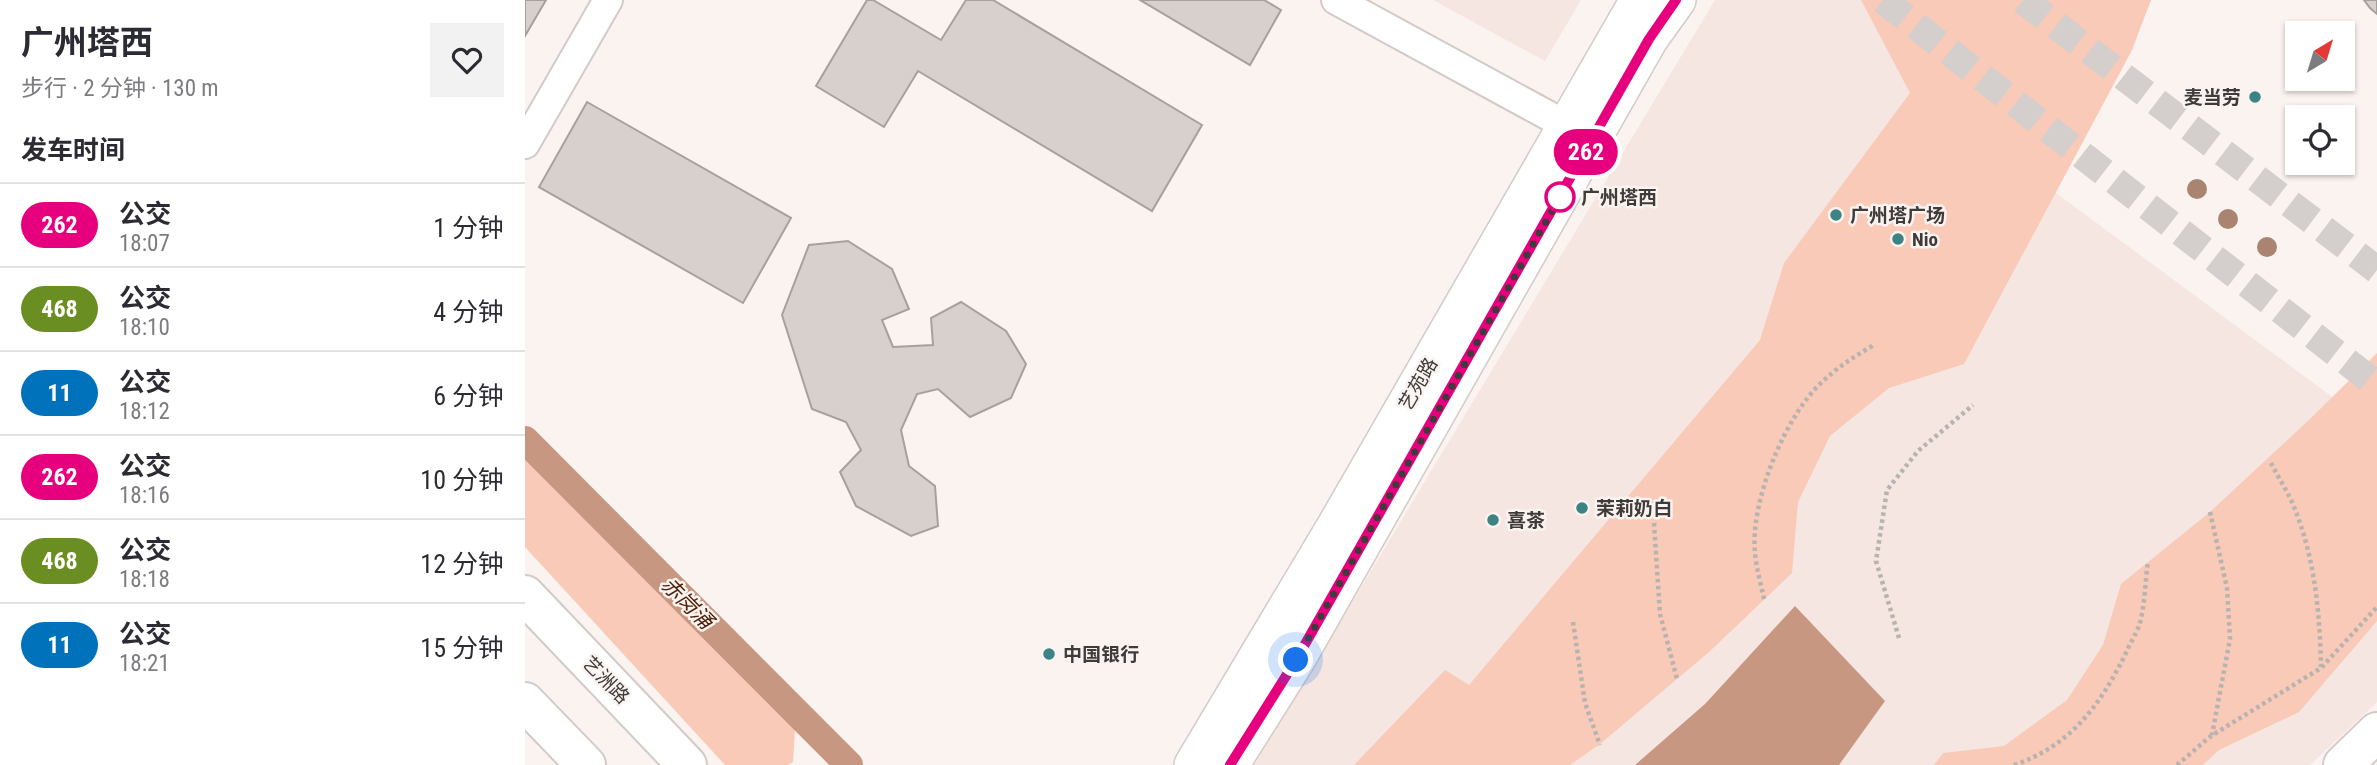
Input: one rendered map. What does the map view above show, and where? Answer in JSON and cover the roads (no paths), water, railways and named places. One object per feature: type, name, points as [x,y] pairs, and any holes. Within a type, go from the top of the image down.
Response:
[{"type":"main road","name":"艺洲路","points":[[525,594],[687,765]]},
{"type":"main road","points":[[525,702],[586,765]]},
{"type":"main road","points":[[2343,765],[2377,732]]},
{"type":"street","points":[[525,144],[608,0]]},
{"type":"street","points":[[1336,0],[1580,133]]},
{"type":"street","name":"艺苑路","points":[[1230,765],[1296,660],[1580,133],[1639,0]]},
{"type":"street","name":"艺苑路","points":[[1193,765],[1350,500],[1580,133],[1677,0]]},
{"type":"waterway","name":"赤岗涌","points":[[525,440],[849,765]]},
{"type":"tunnel","points":[[1883,0],[2377,385]]},
{"type":"tunnel","points":[[2023,0],[2377,270]]},
{"type":"place","name":"麦当劳","points":[[2255,97]]},
{"type":"place","name":"广州塔西","points":[[1560,197]]},
{"type":"place","name":"广州塔广场","points":[[1836,215]]},
{"type":"place","name":"Nio","points":[[1898,239]]},
{"type":"place","name":"茉莉奶白","points":[[1582,508]]},
{"type":"place","name":"喜茶","points":[[1493,520]]},
{"type":"place","name":"中国银行","points":[[1049,654]]}]
